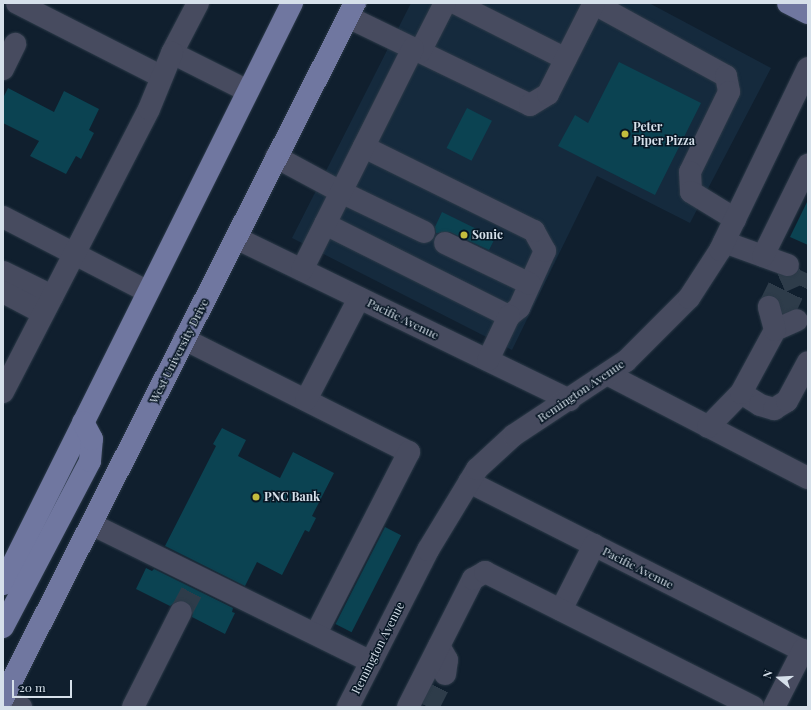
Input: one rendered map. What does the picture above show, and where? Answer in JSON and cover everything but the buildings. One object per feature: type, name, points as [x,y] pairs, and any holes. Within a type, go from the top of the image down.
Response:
[{"type":"main road","points":[[3,584],[292,3]]},
{"type":"main road","points":[[788,3],[808,13]]},
{"type":"main road","name":"West University Drive","points":[[3,698],[351,10]]},
{"type":"main road","points":[[3,627],[90,461],[92,439],[83,422]]},
{"type":"street","points":[[17,3],[166,64],[248,91]]},
{"type":"street","points":[[42,3],[166,64]]},
{"type":"street","points":[[3,392],[149,109],[166,64],[198,3]]},
{"type":"street","points":[[302,270],[364,147],[417,50],[445,3]]},
{"type":"street","points":[[455,3],[566,59]]},
{"type":"street","points":[[351,10],[417,50],[530,105],[548,94],[594,3],[726,76],[729,92],[690,172],[691,192],[735,219]]},
{"type":"street","points":[[3,68],[15,44]]},
{"type":"street","name":"Remington Avenue","points":[[348,707],[428,550],[477,469],[514,435],[570,400],[626,361],[689,298],[724,242],[808,68]]},
{"type":"street","points":[[364,147],[534,231],[545,251],[519,308],[509,316],[488,360]]},
{"type":"street","points":[[276,157],[341,192],[424,232]]},
{"type":"street","points":[[763,256],[808,165]]},
{"type":"street","points":[[3,217],[148,292]]},
{"type":"street","points":[[325,224],[509,316]]},
{"type":"street","name":"Pacific Avenue","points":[[236,238],[570,400]]},
{"type":"street","points":[[724,242],[788,265]]},
{"type":"street","points":[[446,243],[530,284]]},
{"type":"street","points":[[3,272],[47,305]]},
{"type":"street","points":[[3,292],[47,305]]},
{"type":"street","points":[[306,400],[359,298]]},
{"type":"street","points":[[708,427],[741,393],[781,318]]},
{"type":"street","points":[[184,339],[409,452],[316,634]]},
{"type":"street","points":[[741,393],[760,405],[774,409],[787,401],[808,362]]},
{"type":"street","points":[[607,374],[808,478]]},
{"type":"street","name":"Pacific Avenue","points":[[469,482],[805,652]]},
{"type":"street","points":[[91,524],[196,584],[316,634],[371,662]]},
{"type":"street","points":[[561,610],[594,545]]},
{"type":"street","points":[[408,707],[473,578],[485,572],[753,707]]},
{"type":"street","points":[[133,707],[182,612]]},
{"type":"street","points":[[439,646],[447,660],[445,674]]},
{"type":"street","points":[[774,707],[805,652]]},
{"type":"street","points":[[3,702],[21,707]]},
{"type":"shaded area","points":[[411,3],[649,3],[771,68],[690,223],[597,176],[512,350],[292,238]]},
{"type":"tunnel","points":[[769,307],[781,282],[803,272]]},
{"type":"tunnel","points":[[783,314],[803,272]]},
{"type":"tunnel","points":[[181,612],[192,591]]},
{"type":"tunnel","points":[[428,707],[445,674]]},
{"type":"place","name":"Peter Piper Pizza","points":[[625,134]]},
{"type":"place","name":"Sonic","points":[[464,235]]},
{"type":"place","name":"PNC Bank","points":[[256,497]]}]
